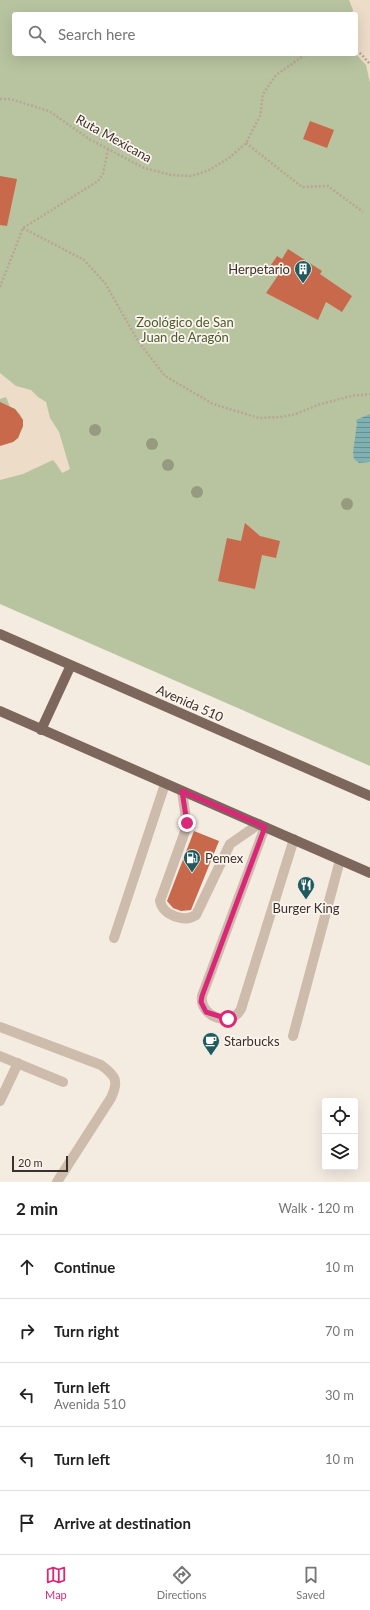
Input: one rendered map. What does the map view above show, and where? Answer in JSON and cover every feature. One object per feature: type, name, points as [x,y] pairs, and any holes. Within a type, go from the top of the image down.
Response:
[{"type":"main road","name":"Avenida 510","points":[[0,634],[370,796]]},
{"type":"main road","points":[[40,730],[71,665]]},
{"type":"main road","points":[[0,712],[370,873]]},
{"type":"street","points":[[114,938],[165,784]]},
{"type":"street","points":[[182,791],[187,826],[160,901],[164,910],[169,914],[186,919],[196,915],[230,844],[262,826]]},
{"type":"street","points":[[262,826],[202,996],[201,1002],[203,1007],[211,1014],[228,1019],[234,1018],[241,1009],[294,840]]},
{"type":"street","points":[[293,1036],[340,860]]},
{"type":"street","points":[[0,1027],[101,1066],[110,1072],[116,1080],[115,1089],[111,1098],[57,1182]]},
{"type":"street","points":[[0,1056],[64,1082]]},
{"type":"street","points":[[0,1101],[18,1063]]},
{"type":"path","points":[[358,52],[370,64]]},
{"type":"path","name":"Ruta Mexicana","points":[[0,99],[10,99],[49,110],[108,149],[144,168],[171,175],[192,176],[209,170],[222,162],[246,143],[260,116],[264,94],[276,75],[303,56]]},
{"type":"path","points":[[246,143],[302,187],[328,186],[363,212]]},
{"type":"path","points":[[0,287],[23,228],[98,181],[103,174],[108,149]]},
{"type":"path","points":[[23,228],[84,260],[106,283],[138,340],[165,376],[213,404],[259,418],[281,417],[296,414],[351,396],[370,394]]},
{"type":"green space","name":"Zoológico de San Juan de Aragón","points":[[0,0],[370,0],[370,766],[0,604]]},
{"type":"shaded area","points":[[349,0],[370,0],[370,83],[366,65],[358,56],[358,12],[352,12]]},
{"type":"shaded area","points":[[0,373],[16,386],[31,390],[46,402],[50,418],[59,432],[70,469],[62,473],[53,460],[23,474],[0,480],[0,443],[13,442],[18,438],[23,426],[23,420],[15,409],[10,407],[6,397],[0,399]]},
{"type":"water","points":[[370,414],[370,462],[359,463],[354,459],[353,453],[357,423],[356,420]]},
{"type":"building","points":[[310,121],[334,130],[327,148],[303,139]]},
{"type":"building","points":[[0,176],[17,179],[7,226],[0,225]]},
{"type":"building","name":"Herpetario","points":[[288,249],[322,271],[320,274],[352,296],[342,312],[326,302],[318,320],[266,293],[279,274],[269,268],[277,256],[282,259]]},
{"type":"building","points":[[0,402],[15,409],[23,420],[23,426],[18,438],[13,442],[0,446]]},
{"type":"building","points":[[245,523],[260,536],[280,541],[276,558],[262,555],[255,589],[218,581],[227,538],[241,541]]},
{"type":"building","name":"Pemex","points":[[194,831],[219,841],[191,910],[181,911],[173,908],[167,901]]},
{"type":"place","name":"Herpetario","points":[[303,284]]},
{"type":"place","name":"Pemex","points":[[192,873]]},
{"type":"place","name":"Burger King","points":[[306,900]]},
{"type":"place","name":"Starbucks","points":[[211,1056]]},
{"type":"route","points":[[187,823],[182,791],[265,827],[202,996],[201,1002],[206,1012],[228,1019]]}]
